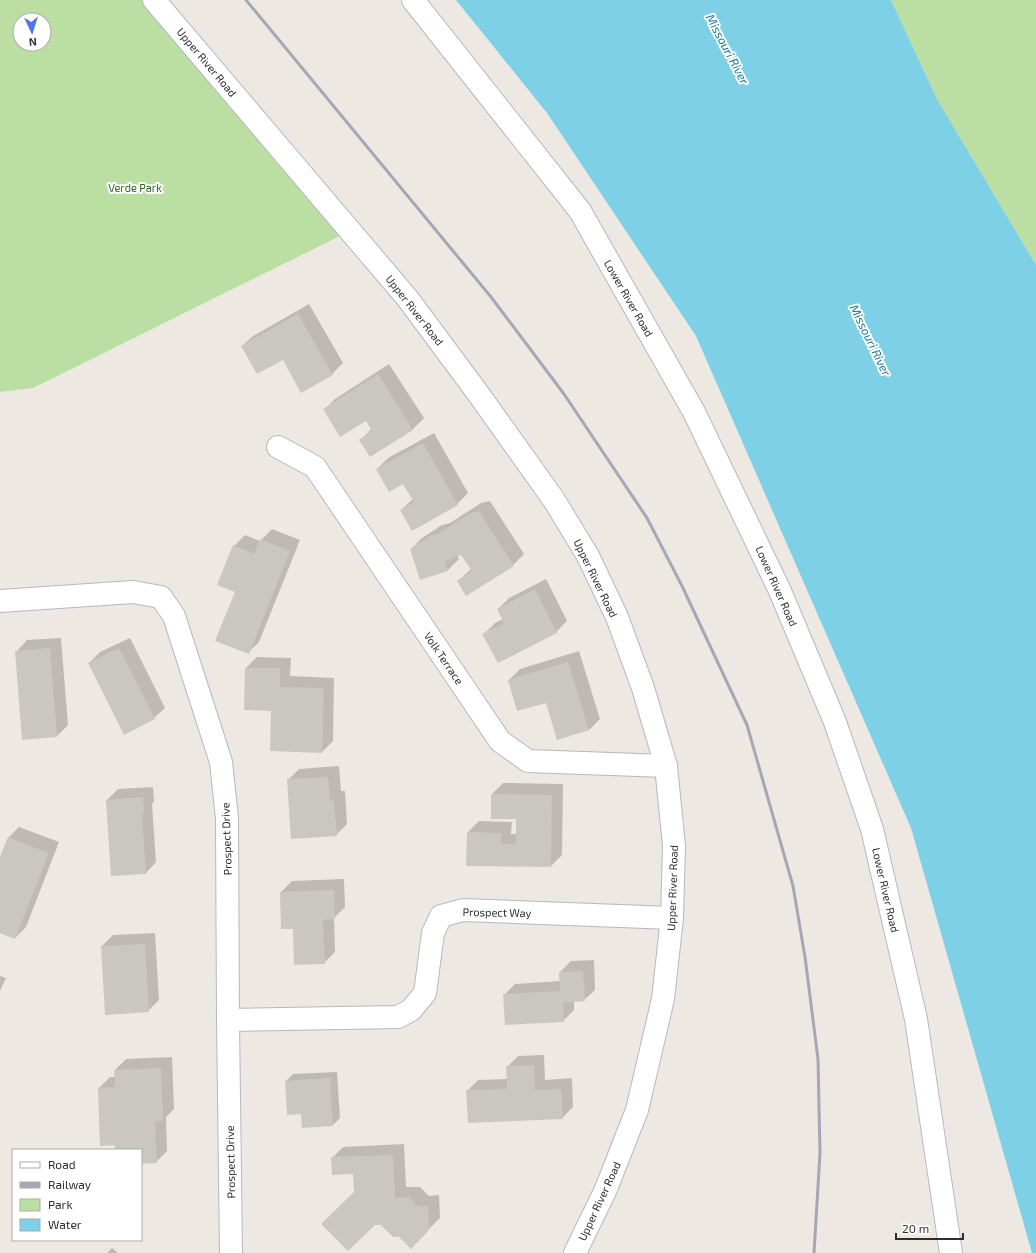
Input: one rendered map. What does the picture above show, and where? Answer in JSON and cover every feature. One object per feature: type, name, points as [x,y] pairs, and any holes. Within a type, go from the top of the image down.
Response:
[{"type":"street","name":"Upper River Road","points":[[154,0],[408,299],[554,500],[588,556],[617,617],[644,688],[666,766],[674,846],[672,918],[663,998],[637,1110],[606,1190],[575,1253]]},
{"type":"street","name":"Lower River Road","points":[[413,0],[580,211],[694,412],[780,592],[835,722],[872,829],[916,1019],[951,1253]]},
{"type":"street","name":"Volk Terrace","points":[[278,447],[315,467],[500,741],[528,761],[666,766]]},
{"type":"street","name":"Prospect Drive","points":[[0,600],[133,592],[161,597],[174,616],[221,762],[227,818],[231,1253]]},
{"type":"street","name":"Prospect Way","points":[[228,1020],[398,1017],[412,1010],[425,993],[433,933],[441,916],[463,910],[672,918]]},
{"type":"green space","name":"Verde Park","points":[[0,0],[154,0],[350,231],[33,388],[0,392]]},
{"type":"green space","points":[[891,0],[1036,0],[1036,265],[937,99]]},
{"type":"water","name":"Missouri River","points":[[456,0],[891,0],[937,99],[1036,265],[1036,1253],[1032,1253],[911,828],[696,336],[547,113]]},
{"type":"building","points":[[298,314],[333,375],[301,393],[283,360],[257,374],[241,346]]},
{"type":"building","points":[[378,374],[413,430],[370,457],[359,440],[372,431],[366,421],[340,437],[323,409]]},
{"type":"building","points":[[423,443],[458,505],[412,531],[400,510],[414,502],[403,484],[389,492],[376,469]]},
{"type":"building","points":[[479,511],[514,566],[466,596],[457,581],[472,571],[461,555],[445,562],[448,571],[420,580],[410,549],[430,536],[438,534],[469,514]]},
{"type":"building","points":[[260,539],[290,551],[249,654],[215,641],[235,592],[217,585],[233,545],[254,554]]},
{"type":"building","points":[[535,589],[557,633],[498,663],[482,634],[504,623],[497,609]]},
{"type":"building","points":[[50,648],[57,737],[22,740],[15,651]]},
{"type":"building","points":[[119,648],[155,719],[124,735],[88,663]]},
{"type":"building","points":[[568,662],[589,730],[557,740],[546,703],[517,711],[508,680]]},
{"type":"building","points":[[245,668],[280,668],[280,687],[324,688],[322,753],[270,751],[271,711],[244,710]]},
{"type":"building","points":[[328,777],[330,801],[334,801],[337,836],[291,839],[287,779]]},
{"type":"building","points":[[491,794],[552,795],[551,867],[466,866],[467,832],[501,833],[501,844],[516,844],[516,819],[491,819]]},
{"type":"building","points":[[143,797],[144,814],[142,814],[146,874],[111,876],[106,800]]},
{"type":"building","points":[[8,837],[49,853],[15,939],[0,933],[0,857]]},
{"type":"building","points":[[334,890],[335,919],[323,920],[325,964],[294,965],[293,929],[281,929],[280,892]]},
{"type":"building","points":[[145,944],[149,1012],[105,1015],[101,946]]},
{"type":"building","points":[[583,971],[585,1001],[563,1003],[564,1022],[505,1025],[503,994],[560,991],[559,972]]},
{"type":"building","points":[[534,1065],[535,1090],[561,1089],[563,1119],[468,1123],[466,1090],[507,1089],[506,1066]]},
{"type":"building","points":[[161,1068],[163,1121],[155,1122],[157,1163],[142,1164],[142,1149],[115,1149],[115,1145],[100,1146],[98,1088],[115,1087],[114,1070]]},
{"type":"building","points":[[330,1078],[333,1126],[302,1128],[301,1114],[287,1115],[285,1081]]},
{"type":"building","points":[[393,1155],[395,1198],[409,1197],[418,1206],[428,1206],[429,1230],[411,1249],[399,1237],[393,1237],[381,1225],[375,1225],[348,1251],[321,1224],[354,1192],[353,1174],[332,1175],[331,1157]]},
{"type":"railway","points":[[246,0],[491,297],[564,394],[647,518],[682,586],[747,725],[793,886],[805,957],[818,1059],[820,1153],[814,1253]]}]
